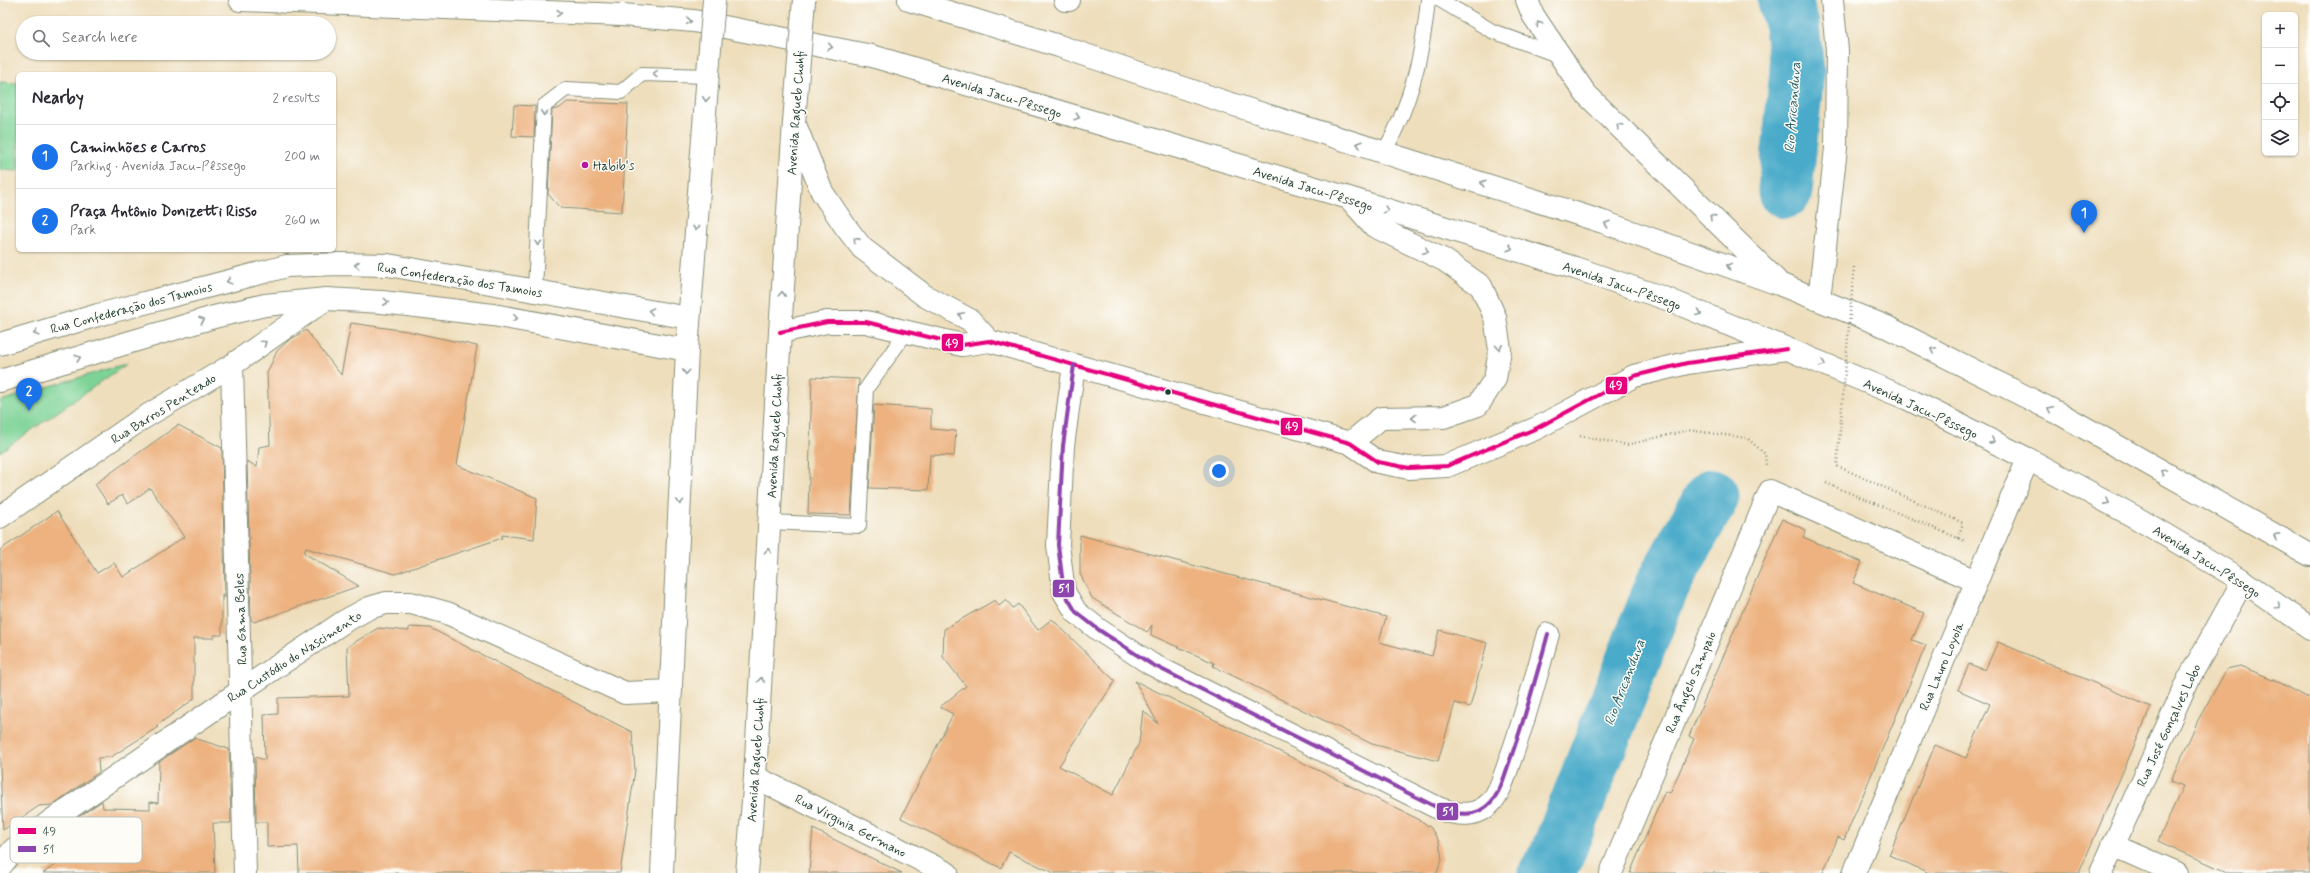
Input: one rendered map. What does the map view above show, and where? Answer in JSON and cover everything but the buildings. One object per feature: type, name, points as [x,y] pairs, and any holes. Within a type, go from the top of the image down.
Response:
[{"type":"main road","name":"Avenida Jacu-Pêssego","points":[[240,0],[622,15],[694,21],[872,56],[1349,198],[1603,277],[1666,299],[1908,399],[2028,459],[2135,517],[2243,581],[2310,628]]},
{"type":"main road","points":[[662,873],[687,350],[714,0]]},
{"type":"main road","name":"Avenida Ragueb Chohfi","points":[[747,873],[755,777],[780,332],[804,0]]},
{"type":"main road","points":[[909,0],[1059,46],[1225,102],[1603,222],[1780,284],[1887,327],[2064,416],[2310,555]]},
{"type":"main road","points":[[1527,0],[1533,15],[1585,93],[1780,284]]},
{"type":"main road","points":[[1819,300],[1836,148],[1837,50],[1832,0]]},
{"type":"main road","points":[[794,122],[822,192],[862,248],[925,296],[970,320],[989,341]]},
{"type":"main road","points":[[1349,198],[1374,226],[1444,260],[1481,286],[1495,317],[1500,350],[1495,379],[1478,405],[1444,417],[1381,418],[1350,443]]},
{"type":"main road","name":"Rua Confederação dos Tamoios","points":[[0,344],[98,315],[287,266],[388,265],[689,318]]},
{"type":"main road","points":[[0,381],[214,317],[265,305],[326,299],[382,302],[493,315],[687,350]]},
{"type":"main road","name":"Rua Barros Penteado","points":[[0,517],[140,420],[232,365],[326,299]]},
{"type":"main road","points":[[780,332],[827,322],[866,322],[962,345],[989,341],[1350,443],[1378,462],[1409,468],[1447,466],[1536,428],[1634,376],[1687,363],[1787,349]]},
{"type":"main road","name":"Rua Gama Beles","points":[[232,365],[242,690],[245,873]]},
{"type":"main road","points":[[1074,365],[1063,446],[1058,545],[1064,592],[1076,612],[1099,630],[1151,664],[1440,809],[1462,815],[1472,814],[1491,802],[1501,785],[1521,730],[1548,634]]},
{"type":"main road","name":"Rua Lauro Loyola","points":[[1854,873],[2028,459]]},
{"type":"main road","points":[[1770,491],[1976,581]]},
{"type":"main road","name":"Rua Ângelo Sampaio","points":[[1611,873],[1770,491]]},
{"type":"main road","name":"Rua José Gonçalves Lobo","points":[[2101,873],[2188,680],[2243,581]]},
{"type":"main road","name":"Rua Custódio do Nascimento","points":[[56,817],[345,621],[369,608],[386,603],[411,603],[447,613],[625,693],[671,691]]},
{"type":"main road","name":"Rua Virginia Germano","points":[[755,777],[947,873]]},
{"type":"main road","points":[[2113,845],[2177,873]]},
{"type":"main road","name":"Rua Custódio do Nascimento","points":[[0,867],[10,854]]},
{"type":"lane","points":[[1384,152],[1402,116],[1416,76],[1425,30],[1428,0]]},
{"type":"lane","points":[[1440,0],[1492,31],[1561,56]]},
{"type":"lane","points":[[535,290],[544,106],[566,89],[620,92],[642,74],[709,68]]},
{"type":"lane","points":[[769,522],[859,526],[866,389],[907,331]]},
{"type":"path","points":[[1854,267],[1837,466],[1963,523],[1958,538]]},
{"type":"path","points":[[1536,428],[1627,445],[1688,430],[1747,438],[1765,454],[1770,491]]},
{"type":"green space","points":[[0,82],[16,83],[16,171],[0,170]]},
{"type":"green space","points":[[128,363],[0,452],[0,401]]},
{"type":"waterway","name":"Rio Aricanduva","points":[[1785,0],[1792,26],[1797,71],[1785,191]]},
{"type":"waterway","name":"Rio Aricanduva","points":[[1546,873],[1556,857],[1663,584],[1712,496]]},
{"type":"transit line","name":"49","points":[[780,332],[827,322],[866,322],[962,345],[989,341],[1350,443],[1378,462],[1409,468],[1447,466],[1537,428],[1634,376],[1687,363],[1787,349]]},
{"type":"transit line","name":"51","points":[[1074,365],[1063,446],[1058,545],[1064,592],[1076,612],[1099,630],[1151,664],[1440,809],[1454,813],[1467,814],[1480,811],[1486,807],[1500,788],[1525,713],[1548,634]]},
{"type":"place","name":"Habib's","points":[[585,165]]},
{"type":"place","name":"Caminhões e Carros","points":[[2084,233]]},
{"type":"place","name":"Praça Antônio Donizetti Risso","points":[[29,411]]}]
